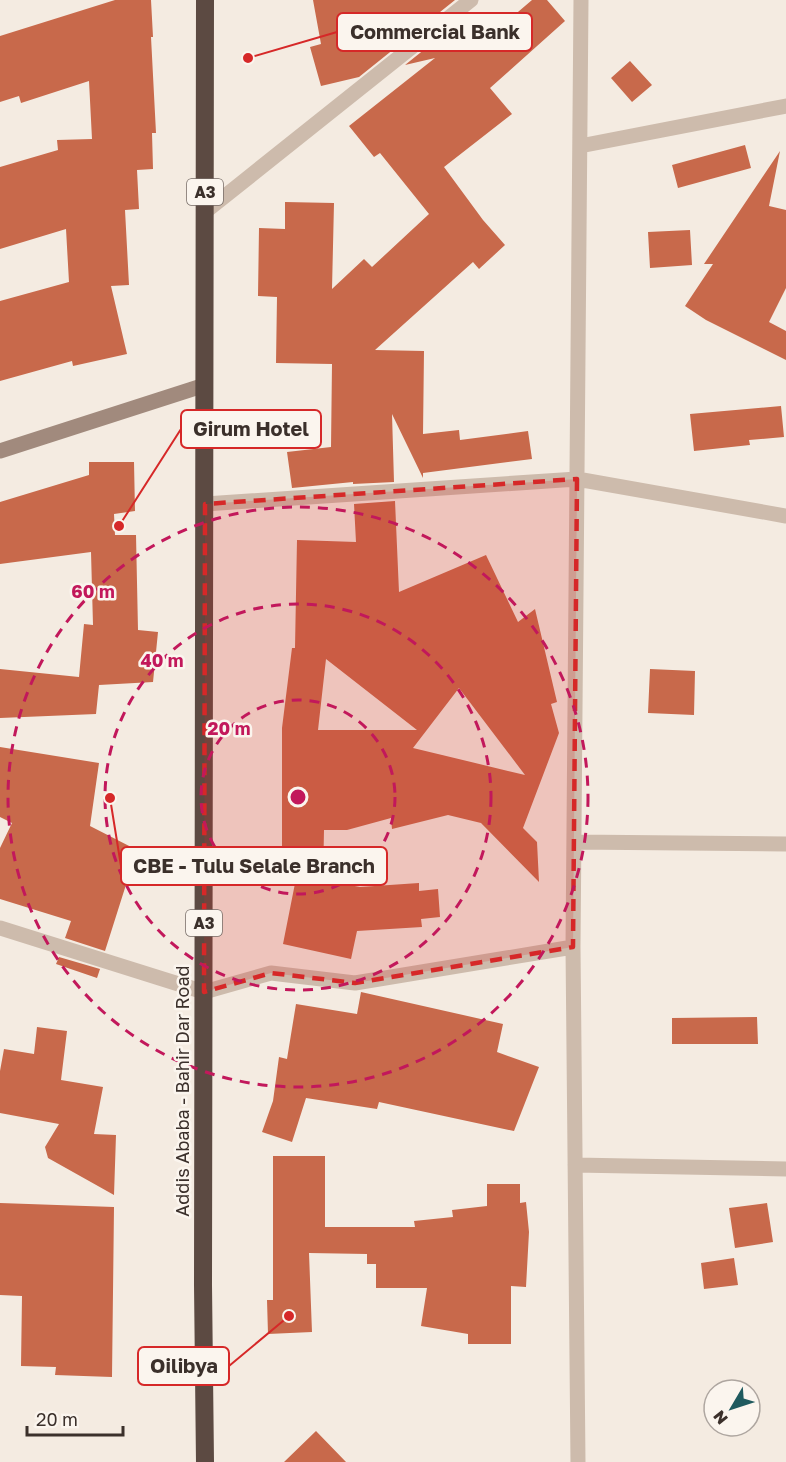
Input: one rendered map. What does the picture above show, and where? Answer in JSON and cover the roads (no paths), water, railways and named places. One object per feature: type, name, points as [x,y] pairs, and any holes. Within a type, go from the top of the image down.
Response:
[{"type":"highway","name":"Addis Ababa - Bahir Dar Road","points":[[205,1462],[206,0]]},
{"type":"street","points":[[205,212],[471,0]]},
{"type":"street","points":[[578,1462],[573,947],[581,0]]},
{"type":"street","points":[[580,146],[786,106]]},
{"type":"street","points":[[0,451],[205,385]]},
{"type":"street","points":[[205,504],[578,479],[786,516]]},
{"type":"street","points":[[574,842],[786,844]]},
{"type":"street","points":[[0,928],[204,992],[271,973],[355,983],[573,947]]},
{"type":"street","points":[[575,1165],[786,1169]]},
{"type":"place","name":"Commercial Bank","points":[[248,58]]},
{"type":"place","name":"Girum Hotel","points":[[119,526]]},
{"type":"place","name":"CBE - Tulu Selale Branch","points":[[110,798]]},
{"type":"place","name":"Oilibya","points":[[289,1316]]}]
